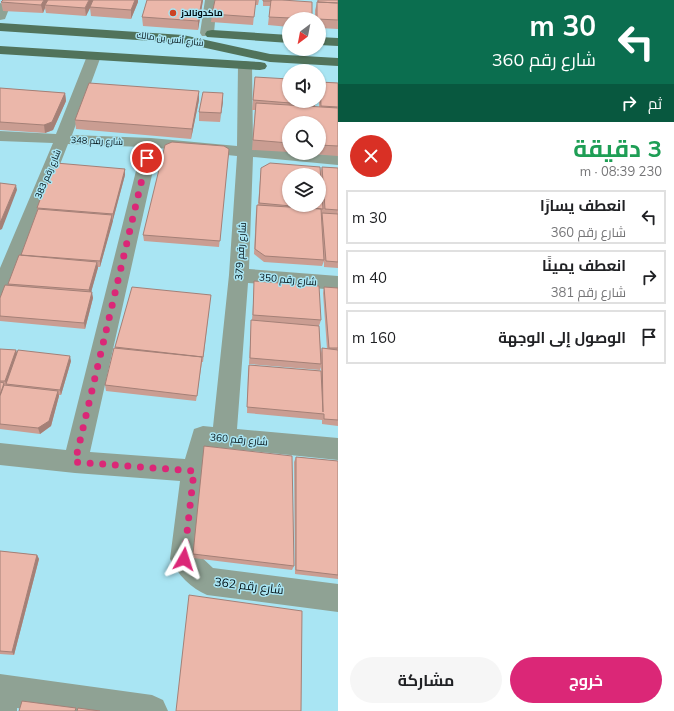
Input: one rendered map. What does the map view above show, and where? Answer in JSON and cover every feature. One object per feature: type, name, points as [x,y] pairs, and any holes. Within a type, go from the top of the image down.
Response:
[{"type":"main road","name":"شارع أنس بن مالك","points":[[0,27],[117,33],[183,39],[270,58],[338,62]]},
{"type":"main road","points":[[152,36],[176,31],[282,39]]},
{"type":"main road","points":[[0,48],[122,50],[140,44],[134,39],[117,33]]},
{"type":"main road","points":[[326,41],[338,42]]},
{"type":"main road","points":[[24,51],[158,55],[228,48],[282,46]]},
{"type":"main road","name":"شارع أنس بن مالك","points":[[0,48],[94,56],[338,72]]},
{"type":"main road","points":[[326,48],[338,49]]},
{"type":"street","points":[[207,34],[211,0]]},
{"type":"street","points":[[0,8],[3,9],[0,16]]},
{"type":"street","name":"شارع رقم 383","points":[[0,292],[8,250],[62,140],[94,56]]},
{"type":"street","name":"شارع رقم 379","points":[[224,437],[238,275],[245,153],[245,65]]},
{"type":"street","name":"شارع رقم 348","points":[[0,136],[150,143],[245,153],[338,160]]},
{"type":"street","points":[[75,462],[150,143]]},
{"type":"street","name":"شارع رقم 350","points":[[238,275],[338,283]]},
{"type":"street","name":"شارع رقم 360","points":[[194,471],[203,436],[338,449]]},
{"type":"street","points":[[0,454],[75,462],[194,471]]},
{"type":"street","name":"شارع رقم 362","points":[[194,471],[184,559],[207,581],[338,598]]},
{"type":"street","points":[[2,697],[152,711]]},
{"type":"building","points":[[3,0],[44,0],[41,5],[1,2]]},
{"type":"building","points":[[48,0],[89,0],[85,8],[45,5]]},
{"type":"building","points":[[93,0],[135,0],[131,10],[90,7]]},
{"type":"building","name":"ماكدونالدز","points":[[147,0],[202,0],[198,21],[142,17]]},
{"type":"building","points":[[215,0],[256,0],[254,17],[212,14]]},
{"type":"building","points":[[271,0],[312,2],[312,12],[282,12],[282,18],[269,17]]},
{"type":"building","points":[[318,0],[338,0],[338,3],[318,2]]},
{"type":"building","points":[[317,2],[338,3],[338,20],[326,19],[326,12],[317,12]]},
{"type":"building","points":[[255,77],[282,79],[282,102],[253,100]]},
{"type":"building","points":[[326,82],[338,83],[338,107],[326,106]]},
{"type":"building","points":[[89,83],[199,91],[192,129],[75,120]]},
{"type":"building","points":[[0,88],[65,93],[52,122],[44,125],[0,122]]},
{"type":"building","points":[[203,92],[223,93],[221,113],[199,112]]},
{"type":"building","points":[[256,103],[282,105],[282,108],[338,108],[338,146],[326,145],[326,116],[282,116],[282,142],[253,140]]},
{"type":"building","points":[[172,142],[224,146],[229,149],[220,241],[143,235],[165,145]]},
{"type":"building","points":[[56,163],[125,169],[113,214],[37,208]]},
{"type":"building","points":[[270,163],[320,167],[282,168],[282,205],[259,203],[261,168]]},
{"type":"building","points":[[322,167],[338,168],[338,210],[326,209],[326,168]]},
{"type":"building","points":[[0,183],[16,185],[0,223]]},
{"type":"building","points":[[257,205],[282,207],[282,212],[321,212],[324,260],[265,256],[255,249]]},
{"type":"building","points":[[38,209],[112,215],[100,261],[21,255]]},
{"type":"building","points":[[322,213],[338,214],[338,262],[326,261]]},
{"type":"building","points":[[19,255],[97,262],[89,290],[8,284]]},
{"type":"building","points":[[254,281],[319,286],[321,320],[253,315]]},
{"type":"building","points":[[5,285],[92,292],[84,323],[0,316],[0,298]]},
{"type":"building","points":[[132,287],[211,295],[203,357],[115,347]]},
{"type":"building","points":[[324,287],[338,288],[338,348],[329,348]]},
{"type":"building","points":[[251,320],[319,326],[321,364],[250,358]]},
{"type":"building","points":[[114,348],[202,357],[197,396],[105,385]]},
{"type":"building","points":[[322,348],[338,350],[338,420],[324,419],[324,414],[247,407],[249,365],[321,371],[323,412]]},
{"type":"building","points":[[0,349],[16,350],[5,381],[0,381]]},
{"type":"building","points":[[18,350],[70,356],[60,390],[6,384]]},
{"type":"building","points":[[0,382],[4,383],[0,395]]},
{"type":"building","points":[[4,385],[58,391],[49,421],[38,428],[0,424],[0,396]]},
{"type":"building","points":[[204,446],[292,456],[294,566],[193,554]]},
{"type":"building","points":[[296,457],[338,461],[338,575],[296,570]]},
{"type":"building","points":[[0,551],[37,555],[12,652],[0,651]]},
{"type":"building","points":[[189,595],[302,611],[301,711],[176,711]]},
{"type":"building","points":[[22,701],[76,708],[75,711],[19,711]]},
{"type":"building","points":[[78,708],[100,711],[77,711]]},
{"type":"place","name":"ماكدونالدز","points":[[173,13]]},
{"type":"route","points":[[147,158],[75,462],[194,471],[184,559]]}]
